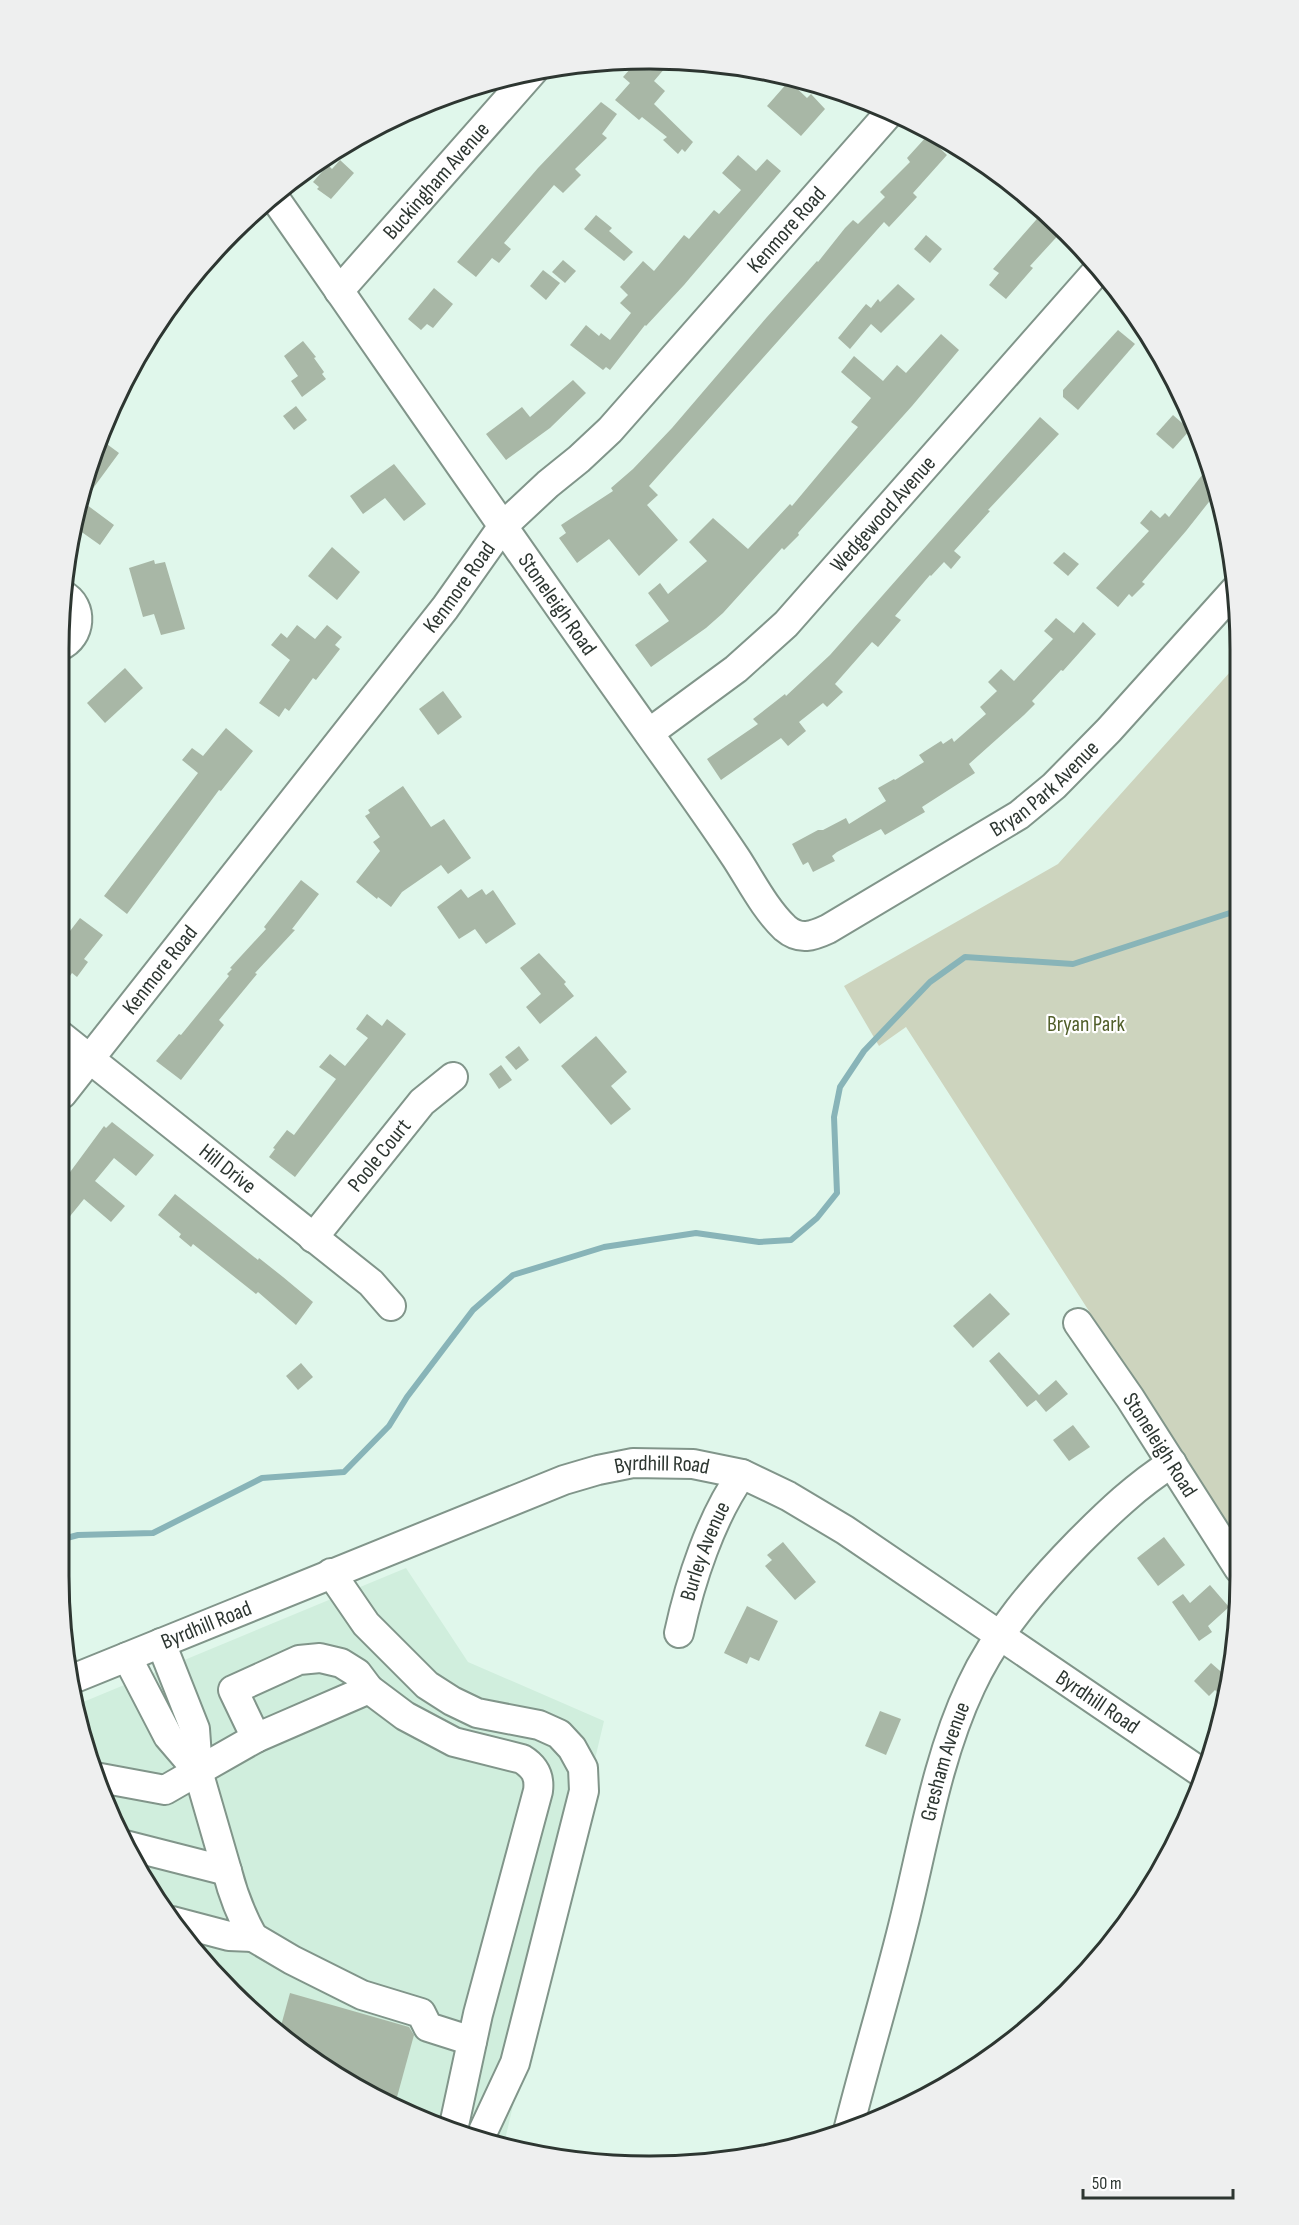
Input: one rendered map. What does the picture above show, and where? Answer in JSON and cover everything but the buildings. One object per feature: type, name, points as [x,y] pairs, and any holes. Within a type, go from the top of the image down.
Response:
[{"type":"street","name":"Buckingham Avenue","points":[[339,291],[522,83]]},
{"type":"street","name":"Kenmore Road","points":[[69,1085],[431,625],[503,526],[610,430],[884,119]]},
{"type":"street","name":"Stoneleigh Road","points":[[278,203],[772,912],[786,929],[795,934],[811,937]]},
{"type":"street","name":"Wedgewood Avenue","points":[[649,733],[736,669],[786,624],[1093,275]]},
{"type":"street","name":"Bryan Park Avenue","points":[[811,937],[1019,815],[1054,786],[1109,730],[1228,598]]},
{"type":"street","points":[[69,641],[76,630],[78,619],[71,602]]},
{"type":"street","name":"Hill Drive","points":[[69,1042],[371,1284],[391,1305]]},
{"type":"street","name":"Poole Court","points":[[313,1238],[422,1102],[453,1077]]},
{"type":"street","name":"Stoneleigh Road","points":[[1078,1323],[1172,1463],[1230,1555]]},
{"type":"street","name":"Byrdhill Road","points":[[78,1677],[564,1480],[633,1463],[675,1462],[742,1474],[814,1511],[1196,1769]]},
{"type":"street","name":"Gresham Avenue","points":[[851,2120],[896,1956],[941,1771],[970,1686],[999,1635],[1048,1574],[1113,1507],[1150,1477],[1172,1463]]},
{"type":"street","name":"Burley Avenue","points":[[679,1633],[685,1604],[702,1555],[731,1490],[742,1474]]},
{"type":"street","points":[[331,1573],[366,1624],[427,1685],[477,1713],[539,1725],[559,1734],[572,1748],[583,1768],[584,1791],[515,2063],[483,2131]]},
{"type":"street","points":[[161,1643],[195,1729],[198,1771],[232,1892],[253,1937]]},
{"type":"street","points":[[127,1657],[168,1736],[198,1771]]},
{"type":"street","points":[[256,1738],[233,1690],[299,1660],[320,1658],[341,1663],[357,1673],[369,1689],[405,1716],[454,1742],[522,1759],[537,1772],[538,1791],[472,2041],[455,2122]]},
{"type":"street","points":[[106,1780],[165,1790],[256,1738],[369,1689]]},
{"type":"street","points":[[138,1848],[227,1871]]},
{"type":"street","points":[[186,1925],[229,1936],[253,1937],[292,1960],[362,1995],[421,2013],[428,2026],[472,2041]]},
{"type":"shaded area","points":[[406,1568],[468,1662],[604,1721],[505,2138],[427,2112],[359,2078],[296,2036],[239,1986],[189,1929],[147,1866],[113,1798],[83,1702]]},
{"type":"green space","name":"Bryan Park","points":[[1230,672],[1230,1530],[906,1027],[879,1046],[844,986],[1058,864]]},
{"type":"waterway","points":[[69,1537],[78,1535],[153,1533],[262,1478],[344,1472],[389,1426],[407,1397],[473,1310],[513,1275],[604,1247],[696,1233],[759,1242],[791,1240],[817,1218],[837,1193],[834,1117],[840,1087],[864,1051],[930,982],[965,957],[1073,964],[1230,913]]}]
